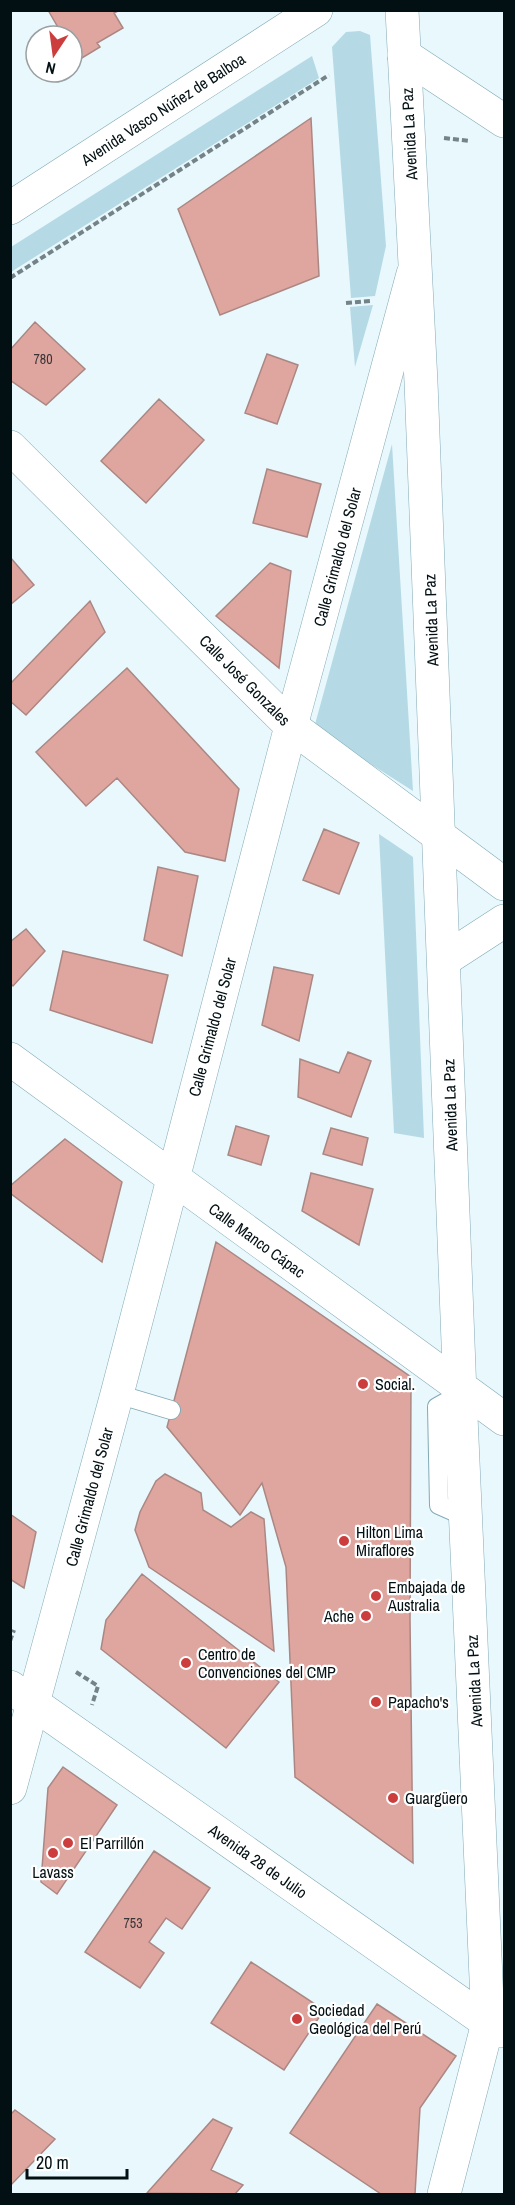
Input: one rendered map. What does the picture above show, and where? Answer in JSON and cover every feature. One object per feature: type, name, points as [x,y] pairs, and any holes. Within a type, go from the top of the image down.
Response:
[{"type":"street","name":"Avenida Vasco Núñez de Balboa","points":[[10,208],[316,10]]},
{"type":"street","name":"Avenida La Paz","points":[[402,10],[416,266],[440,834],[460,1391],[496,2029],[444,2194]]},
{"type":"street","points":[[404,55],[504,121]]},
{"type":"street","name":"Calle Grimaldo del Solar","points":[[10,1788],[22,1695],[117,1394],[291,726],[416,266]]},
{"type":"street","name":"Calle José Gonzales","points":[[10,447],[291,726],[440,834],[504,884]]},
{"type":"street","points":[[444,960],[504,921]]},
{"type":"street","name":"Calle Manco Cápac","points":[[10,1059],[173,1176],[460,1391],[504,1419]]},
{"type":"street","name":"Avenida 28 de Julio","points":[[22,1695],[496,2029]]},
{"type":"lane","points":[[117,1394],[171,1410]]},
{"type":"path","points":[[10,278],[329,75]]},
{"type":"path","points":[[444,138],[472,141]]},
{"type":"path","points":[[346,303],[381,301]]},
{"type":"path","points":[[10,1628],[14,1630],[10,1641]]},
{"type":"shaded area","points":[[360,31],[370,35],[386,246],[375,296],[351,298],[332,47],[346,32]]},
{"type":"shaded area","points":[[312,56],[319,78],[11,272],[11,247]]},
{"type":"shaded area","points":[[373,305],[355,367],[350,307]]},
{"type":"shaded area","points":[[392,444],[413,791],[314,728]]},
{"type":"shaded area","points":[[379,834],[413,857],[424,1138],[394,1133]]},
{"type":"building","points":[[48,10],[120,10],[114,13],[123,28],[97,43],[100,47],[84,57],[84,24],[56,24]]},
{"type":"building","points":[[311,118],[319,276],[220,315],[178,209]]},
{"type":"building","points":[[35,322],[85,369],[46,405],[10,380],[10,350]]},
{"type":"building","points":[[267,354],[298,365],[277,424],[245,413]]},
{"type":"building","points":[[159,399],[204,440],[146,503],[101,461]]},
{"type":"building","points":[[267,469],[321,484],[307,537],[253,523]]},
{"type":"building","points":[[10,557],[34,585],[10,605]]},
{"type":"building","points":[[270,563],[291,571],[279,668],[216,616]]},
{"type":"building","points":[[90,601],[105,632],[26,715],[10,701],[10,684]]},
{"type":"building","points":[[127,668],[239,789],[225,861],[185,852],[117,778],[86,806],[36,752]]},
{"type":"building","points":[[324,829],[359,843],[339,894],[303,880]]},
{"type":"building","points":[[158,867],[198,876],[182,956],[144,940]]},
{"type":"building","points":[[26,929],[45,951],[13,986],[10,983],[10,942]]},
{"type":"building","points":[[63,951],[168,975],[152,1043],[50,1010]]},
{"type":"building","points":[[274,967],[313,975],[299,1041],[262,1025]]},
{"type":"building","points":[[348,1052],[371,1061],[351,1117],[298,1097],[300,1059],[339,1073]]},
{"type":"building","points":[[236,1126],[269,1136],[261,1165],[228,1155]]},
{"type":"building","points":[[331,1128],[368,1138],[362,1165],[323,1154]]},
{"type":"building","points":[[65,1139],[122,1182],[102,1262],[10,1193],[10,1186]]},
{"type":"building","points":[[311,1173],[373,1189],[359,1245],[302,1211]]},
{"type":"building","name":"Hilton Lima Miraflores","points":[[216,1242],[411,1377],[410,1619],[413,1863],[295,1777],[286,1567],[262,1483],[240,1515],[167,1427]]},
{"type":"building","points":[[165,1474],[201,1493],[203,1510],[231,1527],[251,1512],[264,1519],[274,1651],[149,1567],[135,1530],[140,1512],[156,1481]]},
{"type":"building","points":[[10,1514],[36,1532],[24,1588],[10,1579]]},
{"type":"building","points":[[142,1574],[279,1682],[226,1748],[101,1649],[106,1620]]},
{"type":"building","name":"El Parrillón","points":[[63,1767],[117,1805],[57,1894],[41,1882],[48,1788]]},
{"type":"building","points":[[154,1851],[210,1888],[182,1929],[166,1918],[149,1942],[164,1953],[140,1988],[85,1952]]},
{"type":"building","points":[[251,1962],[324,2010],[284,2070],[211,2023]]},
{"type":"building","points":[[377,2004],[456,2056],[420,2108],[415,2194],[381,2194],[290,2133]]},
{"type":"building","points":[[15,2110],[55,2139],[10,2186],[10,2115]]},
{"type":"building","points":[[213,2119],[232,2128],[211,2170],[243,2185],[235,2194],[147,2193]]},
{"type":"place","name":"Social.","points":[[363,1384]]},
{"type":"place","name":"Hilton Lima Miraflores","points":[[344,1541]]},
{"type":"place","name":"Embajada de Australia","points":[[376,1596]]},
{"type":"place","name":"Ache","points":[[366,1616]]},
{"type":"place","name":"Centro de Convenciones del CMP","points":[[186,1663]]},
{"type":"place","name":"Papacho's","points":[[376,1702]]},
{"type":"place","name":"Guargüero","points":[[393,1798]]},
{"type":"place","name":"El Parrillón","points":[[68,1843]]},
{"type":"place","name":"Lavass","points":[[53,1853]]},
{"type":"place","name":"Sociedad Geológica del Perú","points":[[297,2019]]}]
